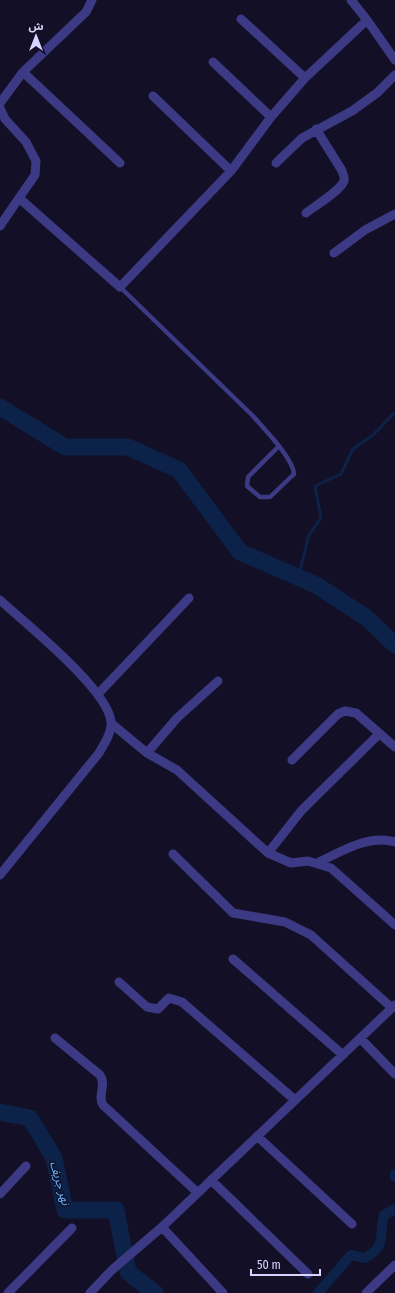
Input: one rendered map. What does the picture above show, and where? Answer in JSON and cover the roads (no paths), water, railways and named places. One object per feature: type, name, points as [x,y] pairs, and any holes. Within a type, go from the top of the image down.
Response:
[{"type":"street","points":[[0,103],[23,72],[86,12],[92,0]]},
{"type":"street","points":[[351,0],[395,60]]},
{"type":"street","points":[[241,19],[305,78]]},
{"type":"street","points":[[19,198],[120,286],[231,171],[271,117],[305,78],[367,20]]},
{"type":"street","points":[[213,62],[271,117]]},
{"type":"street","points":[[23,72],[120,163]]},
{"type":"street","points":[[276,163],[302,138],[316,129],[352,111],[377,93],[395,75]]},
{"type":"street","points":[[153,96],[231,171]]},
{"type":"street","points":[[0,108],[5,119],[26,142],[36,161],[34,175],[0,226]]},
{"type":"street","points":[[306,213],[340,188],[344,181],[344,176],[341,169],[316,129]]},
{"type":"street","points":[[334,254],[365,230],[395,214]]},
{"type":"street","points":[[98,694],[189,598]]},
{"type":"street","points":[[0,600],[86,679],[98,694],[110,714],[112,724],[109,734],[99,753],[0,875]]},
{"type":"street","points":[[147,754],[177,718],[218,681]]},
{"type":"street","points":[[292,760],[338,714],[345,711],[356,713],[395,747]]},
{"type":"street","points":[[112,724],[147,754],[177,770],[268,853],[291,862],[317,862],[367,841],[377,839],[395,842]]},
{"type":"street","points":[[268,853],[301,812],[379,734]]},
{"type":"street","points":[[90,1293],[112,1270],[162,1227],[394,1006],[311,935],[285,922],[233,913],[174,854]]},
{"type":"street","points":[[317,862],[331,868],[395,925]]},
{"type":"street","points":[[233,959],[343,1055]]},
{"type":"street","points":[[119,982],[147,1007],[158,1009],[169,998],[182,1002],[295,1100]]},
{"type":"street","points":[[55,1038],[100,1075],[103,1082],[100,1098],[103,1105],[198,1193]]},
{"type":"street","points":[[360,1038],[395,1074]]},
{"type":"street","points":[[257,1136],[352,1224]]},
{"type":"street","points":[[0,1194],[26,1166]]},
{"type":"street","points":[[211,1180],[308,1274]]},
{"type":"street","points":[[162,1227],[223,1293]]},
{"type":"street","points":[[8,1293],[72,1228]]},
{"type":"street","points":[[366,1293],[395,1265]]},
{"type":"lane","points":[[120,286],[222,384],[253,416],[278,446],[293,468],[294,474],[270,497],[260,497],[247,486],[248,477],[278,446]]},
{"type":"waterway","points":[[0,407],[65,447],[128,447],[179,470],[240,552],[316,585],[367,618],[395,645]]},
{"type":"waterway","points":[[298,578],[309,535],[321,518],[315,486],[341,474],[353,449],[373,435],[395,412]]},
{"type":"waterway","name":"نهر جريف","points":[[0,1112],[30,1118],[54,1158],[65,1210],[116,1210],[128,1272],[155,1293]]},
{"type":"waterway","points":[[318,1293],[351,1255],[365,1258],[377,1249],[381,1240],[384,1215],[395,1209]]}]
